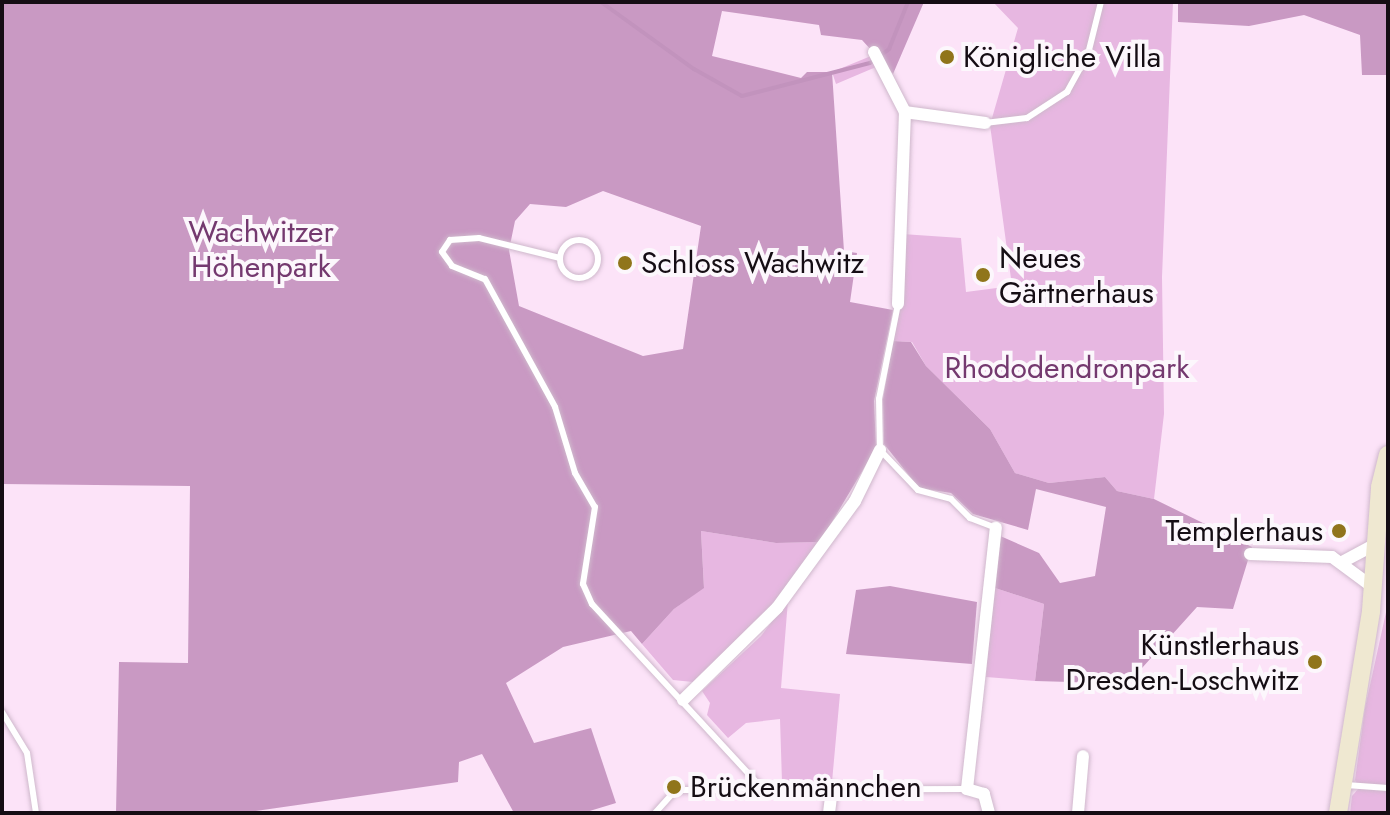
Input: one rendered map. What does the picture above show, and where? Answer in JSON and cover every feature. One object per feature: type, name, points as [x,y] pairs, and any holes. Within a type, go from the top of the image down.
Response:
[{"type":"main road","points":[[1338,813],[1374,588],[1380,487],[1388,455]]},
{"type":"street","points":[[874,52],[905,112],[898,304]]},
{"type":"street","points":[[905,112],[985,123]]},
{"type":"street","points":[[683,700],[729,660],[786,597],[855,501],[880,450]]},
{"type":"street","points":[[989,813],[984,794],[967,789],[996,528]]},
{"type":"street","points":[[1250,554],[1344,561],[1378,543]]},
{"type":"street","points":[[1344,561],[1374,588]]},
{"type":"street","points":[[1078,813],[1083,756]]},
{"type":"street","points":[[829,813],[832,787]]},
{"type":"lane","points":[[985,123],[1027,118],[1067,92],[1088,54],[1101,2]]},
{"type":"lane","points":[[560,258],[479,238],[450,240],[442,252],[452,266],[485,279],[555,407],[575,473],[595,507],[583,584],[592,604],[760,786]]},
{"type":"lane","points":[[580,240],[596,250],[598,263],[587,276],[574,277],[564,270],[560,258],[568,244],[580,240]]},
{"type":"lane","points":[[898,304],[879,399],[880,450],[918,490],[951,499],[979,523],[996,528]]},
{"type":"lane","points":[[2,712],[27,753],[36,813]]},
{"type":"lane","points":[[1342,785],[1388,788]]},
{"type":"lane","points":[[655,813],[673,793],[683,790],[760,786],[967,789]]},
{"type":"green space","name":"Wachwitzer Höhenpark","points":[[2,2],[924,2],[893,74],[862,40],[821,35],[819,25],[722,11],[712,56],[801,78],[807,72],[832,72],[844,251],[857,253],[850,302],[893,310],[874,401],[876,448],[820,542],[776,543],[701,531],[704,588],[674,609],[642,644],[631,631],[563,647],[506,683],[534,743],[591,728],[616,803],[583,813],[514,813],[482,754],[459,762],[458,782],[241,813],[116,813],[119,662],[188,663],[190,486],[2,484]],"holes":[[[603,191],[701,226],[683,349],[643,356],[519,306],[509,250],[515,221],[530,204],[566,207]]]},
{"type":"green space","name":"Rhododendronpark","points":[[993,2],[1173,2],[1162,277],[1164,414],[1154,499],[1117,491],[1105,477],[1049,483],[1015,473],[990,429],[926,366],[912,342],[893,341],[903,296],[902,234],[961,238],[966,292],[1012,286],[990,125],[1018,28]]},
{"type":"green space","points":[[1178,2],[1388,2],[1388,75],[1362,75],[1360,35],[1304,15],[1249,26],[1178,22]]},
{"type":"green space","points":[[871,56],[876,67],[836,84],[832,72]]},
{"type":"green space","points":[[893,341],[911,342],[926,366],[990,429],[1015,473],[1049,483],[1105,477],[1117,491],[1154,499],[1252,547],[1233,609],[1197,607],[1142,668],[1106,683],[1035,681],[1044,604],[992,587],[998,535],[1039,553],[1060,583],[1095,576],[1106,507],[1036,489],[1028,530],[973,514],[951,493],[919,488],[884,444],[883,399]]},
{"type":"green space","points":[[701,531],[776,543],[820,542],[753,629],[693,682],[673,680],[642,644],[674,609],[704,587]]},
{"type":"green space","points":[[890,586],[977,602],[972,664],[846,654],[856,590]]},
{"type":"green space","points":[[992,587],[1044,604],[1035,681],[986,677]]},
{"type":"green space","points":[[788,600],[781,688],[840,694],[832,782],[782,782],[780,719],[746,723],[728,738],[707,715],[710,703],[702,691],[761,636]]},
{"type":"green space","points":[[1388,603],[1388,813],[1350,813],[1352,796],[1359,788],[1355,780],[1365,708]]},
{"type":"waterway","points":[[601,2],[694,69],[742,96],[870,63],[889,49],[908,2]]},
{"type":"place","name":"Königliche Villa","points":[[947,57]]},
{"type":"place","name":"Schloss Wachwitz","points":[[625,263]]},
{"type":"place","name":"Neues Gärtnerhaus","points":[[983,275]]},
{"type":"place","name":"Templerhaus","points":[[1339,531]]},
{"type":"place","name":"Künstlerhaus Dresden-Loschwitz","points":[[1315,662]]},
{"type":"place","name":"Brückenmännchen","points":[[674,787]]}]
